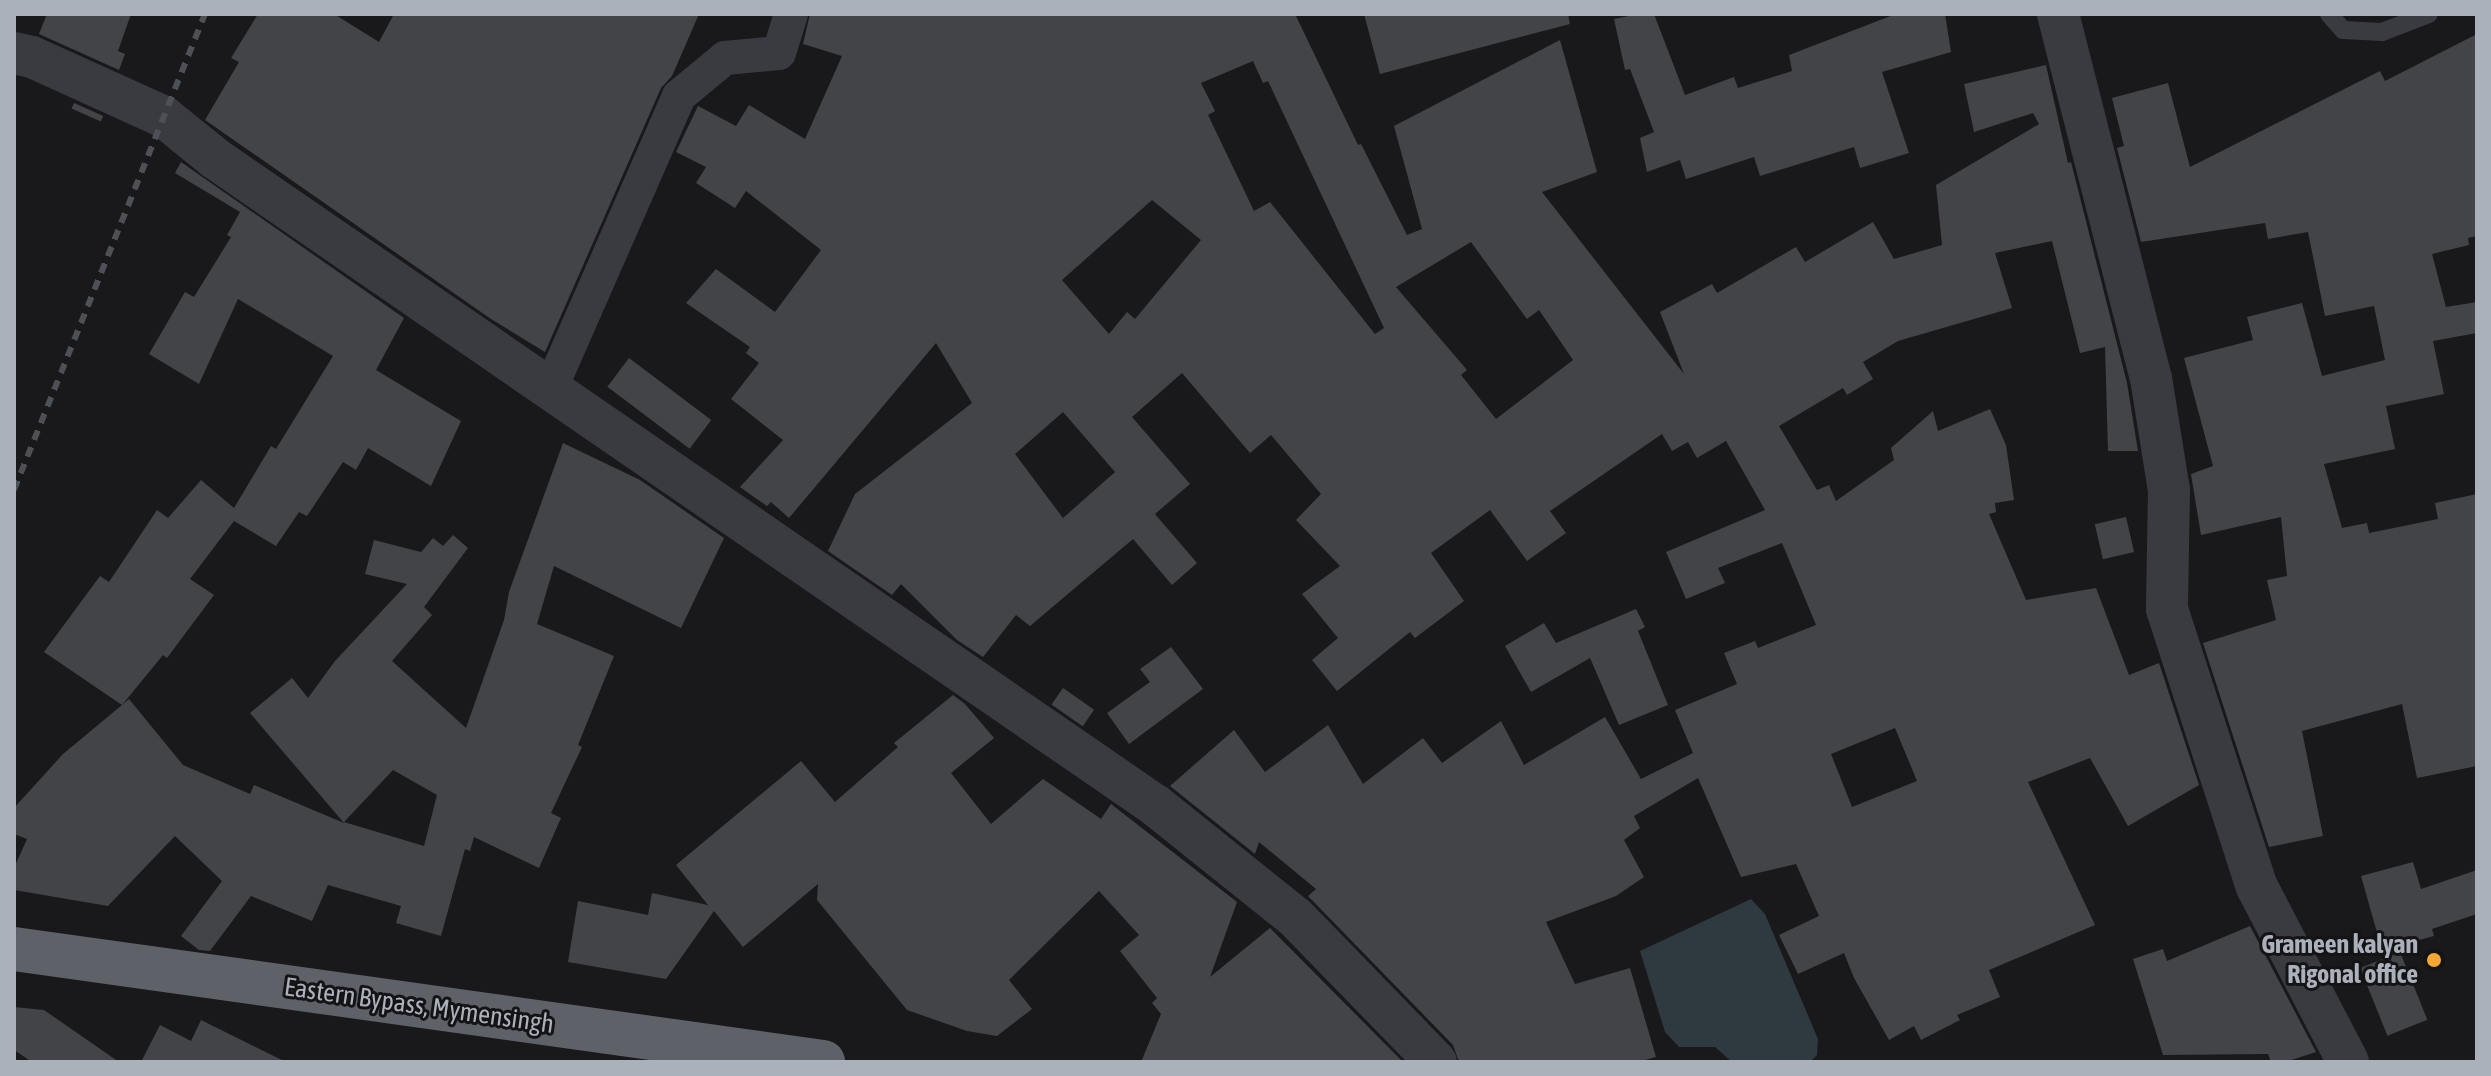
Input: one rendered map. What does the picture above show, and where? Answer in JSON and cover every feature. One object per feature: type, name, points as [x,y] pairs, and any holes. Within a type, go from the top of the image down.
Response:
[{"type":"highway","name":"Eastern Bypass, Mymensingh","points":[[14,949],[823,1062]]},
{"type":"street","points":[[550,390],[679,96],[725,58],[779,53],[791,14]]},
{"type":"street","points":[[2058,14],[2151,378],[2169,490],[2167,609],[2257,887],[2348,1062]]},
{"type":"street","points":[[14,53],[32,57],[164,117],[216,159],[1155,805],[1295,917],[1436,1062]]},
{"type":"lane","points":[[2329,14],[2343,30],[2382,32],[2429,14]]},
{"type":"shaded area","points":[[1751,899],[1765,914],[1818,1039],[1817,1055],[1810,1062],[1732,1062],[1715,1047],[1679,1047],[1665,1032],[1640,951]]},
{"type":"building","points":[[47,14],[131,14],[118,51],[125,54],[119,70],[39,34]]},
{"type":"building","points":[[258,14],[334,14],[379,42],[394,14],[699,14],[672,76],[661,88],[545,352],[491,319],[205,120],[239,62],[231,58]]},
{"type":"building","points":[[810,14],[1295,14],[1358,145],[1361,144],[1407,235],[1422,229],[1394,126],[1560,40],[1597,172],[1542,192],[1684,374],[1660,312],[1712,284],[1717,293],[1796,247],[1805,262],[1873,222],[1894,259],[1942,245],[1936,185],[2039,124],[2033,113],[1974,132],[1964,84],[2046,65],[2068,163],[2071,162],[2127,383],[2138,451],[2108,451],[2105,347],[2080,353],[2052,241],[1995,253],[2012,308],[1898,341],[1863,362],[1873,379],[1847,395],[1843,388],[1779,426],[1817,490],[1829,485],[1836,501],[1894,460],[1891,448],[1933,411],[1938,431],[1990,409],[2006,445],[2014,500],[1995,503],[1996,512],[1989,514],[2026,600],[2096,588],[2129,675],[2159,663],[2199,785],[2128,826],[2090,758],[2028,782],[2095,925],[1989,970],[2000,997],[1957,1015],[1960,1020],[1921,1040],[1914,1026],[1889,1040],[1854,978],[1844,953],[1798,974],[1779,935],[1819,916],[1796,864],[1741,877],[1698,778],[1634,816],[1640,828],[1624,840],[1644,877],[1616,896],[1546,922],[1575,984],[1630,968],[1656,1057],[1638,1062],[1459,1062],[1453,1045],[1308,896],[1316,889],[1259,842],[1255,854],[1170,786],[1234,730],[1265,772],[1328,725],[1363,784],[1423,738],[1442,763],[1501,721],[1524,765],[1605,717],[1641,779],[1693,753],[1675,710],[1737,684],[1724,653],[1755,641],[1758,648],[1816,625],[1782,543],[1718,568],[1725,583],[1686,599],[1666,552],[1765,510],[1726,441],[1697,458],[1688,442],[1672,451],[1662,434],[1550,511],[1566,533],[1527,561],[1490,510],[1431,553],[1464,601],[1415,638],[1410,632],[1337,691],[1312,660],[1338,638],[1302,594],[1340,566],[1296,520],[1321,494],[1271,435],[1250,453],[1182,373],[1132,417],[1190,484],[1155,514],[1197,563],[1172,585],[1133,539],[1030,626],[1016,615],[983,657],[957,640],[901,584],[892,595],[828,551],[855,494],[972,403],[936,343],[789,518],[771,502],[767,506],[740,487],[783,440],[731,399],[759,363],[746,353],[750,347],[686,303],[716,269],[775,312],[821,250],[746,191],[735,208],[696,183],[706,167],[676,152],[698,106],[736,126],[749,105],[805,139],[842,56],[803,44]],"holes":[[[1253,61],[1263,83],[1268,81],[1384,328],[1375,334],[1270,202],[1254,211],[1208,115],[1215,111],[1201,83]],[[1152,200],[1201,240],[1135,319],[1127,312],[1109,334],[1062,280]],[[1471,242],[1527,319],[1539,310],[1573,360],[1496,419],[1461,375],[1467,370],[1396,287]],[[1063,412],[1115,472],[1063,518],[1015,454]],[[1895,728],[1917,781],[1852,807],[1831,754]]]},
{"type":"building","points":[[1364,14],[1568,14],[1570,24],[1380,74]]},
{"type":"building","points":[[1654,14],[1685,95],[1734,77],[1738,88],[1792,71],[1789,55],[1896,14],[1945,14],[1951,52],[1882,72],[1909,153],[1860,168],[1854,147],[1760,176],[1754,157],[1686,179],[1680,160],[1647,172],[1640,138],[1654,132],[1630,69],[1625,70],[1614,19]]},
{"type":"building","points":[[2477,34],[2477,236],[2468,238],[2469,245],[2432,254],[2446,307],[2477,302],[2477,333],[2433,341],[2444,394],[2386,406],[2395,449],[2324,464],[2342,528],[2367,523],[2369,533],[2438,519],[2435,503],[2477,494],[2477,766],[2417,778],[2402,704],[2302,731],[2323,836],[2269,847],[2203,643],[2276,620],[2267,580],[2287,576],[2281,517],[2201,535],[2191,474],[2213,466],[2184,358],[2253,340],[2247,317],[2302,303],[2322,376],[2385,360],[2374,306],[2325,316],[2308,232],[2268,239],[2265,223],[2141,242],[2117,148],[2124,146],[2112,98],[2168,83],[2190,167],[2380,71],[2385,81]]},
{"type":"building","points":[[74,103],[103,116],[101,121],[72,108]]},
{"type":"building","points":[[181,162],[404,318],[376,370],[461,421],[431,486],[368,448],[356,470],[343,462],[307,516],[299,512],[276,546],[234,521],[190,579],[214,595],[167,658],[163,655],[122,705],[44,652],[100,576],[109,582],[157,510],[168,518],[201,480],[234,508],[271,446],[276,449],[333,356],[238,299],[199,384],[149,354],[185,292],[194,297],[231,237],[227,235],[240,212],[175,173]]},
{"type":"building","points":[[629,358],[711,420],[690,449],[607,387]]},
{"type":"building","points":[[563,443],[640,480],[724,538],[681,628],[554,566],[537,624],[614,656],[578,745],[582,747],[551,813],[561,818],[539,868],[474,837],[470,851],[465,849],[441,936],[396,923],[401,906],[328,885],[312,921],[251,896],[210,951],[199,950],[181,936],[222,881],[175,836],[108,906],[14,890],[14,868],[27,839],[14,834],[14,808],[63,754],[129,699],[183,765],[250,794],[254,785],[344,823],[250,713],[292,678],[308,698],[335,661],[407,584],[365,574],[374,540],[421,552],[433,538],[443,546],[453,535],[468,548],[424,607],[432,615],[392,661],[466,728],[504,620],[509,592]],"holes":[[[393,770],[437,795],[424,846],[344,822]]]},
{"type":"building","points":[[2126,517],[2134,552],[2103,559],[2095,524]]},
{"type":"building","points":[[1636,609],[1645,627],[1638,631],[1668,705],[1619,725],[1590,658],[1531,692],[1505,646],[1544,623],[1556,643]]},
{"type":"building","points":[[1171,647],[1203,689],[1129,744],[1107,713],[1150,682],[1140,669]]},
{"type":"building","points":[[1063,688],[1094,710],[1083,726],[1052,704]]},
{"type":"building","points":[[953,695],[965,704],[994,738],[951,773],[991,824],[1043,779],[1101,819],[1111,804],[1237,902],[1210,977],[1270,928],[1403,1062],[1141,1062],[1161,1014],[1152,1003],[1157,998],[1120,951],[1139,935],[1099,891],[1009,980],[1032,1009],[997,1036],[967,1031],[907,1010],[817,900],[818,884],[743,947],[714,911],[666,979],[568,962],[578,901],[648,915],[652,893],[708,905],[676,865],[801,761],[835,802],[898,747],[894,743]]},
{"type":"building","points":[[2413,862],[2421,889],[2477,870],[2477,914],[2432,929],[2434,936],[2382,950],[2361,876]]},
{"type":"building","points":[[2250,926],[2316,1052],[2285,1062],[2271,1062],[2268,1054],[2163,1055],[2133,959],[2163,949],[2167,961]]},
{"type":"building","points":[[2400,952],[2427,1020],[2387,1036],[2360,968]]},
{"type":"building","points":[[14,1007],[44,1010],[119,1062],[32,1062],[14,1050]]},
{"type":"building","points":[[201,1020],[286,1062],[141,1062],[160,1025],[191,1041]]},
{"type":"railway","points":[[14,490],[205,14]]},
{"type":"place","name":"Grameen kalyan Rigonal office","points":[[2434,960]]}]
